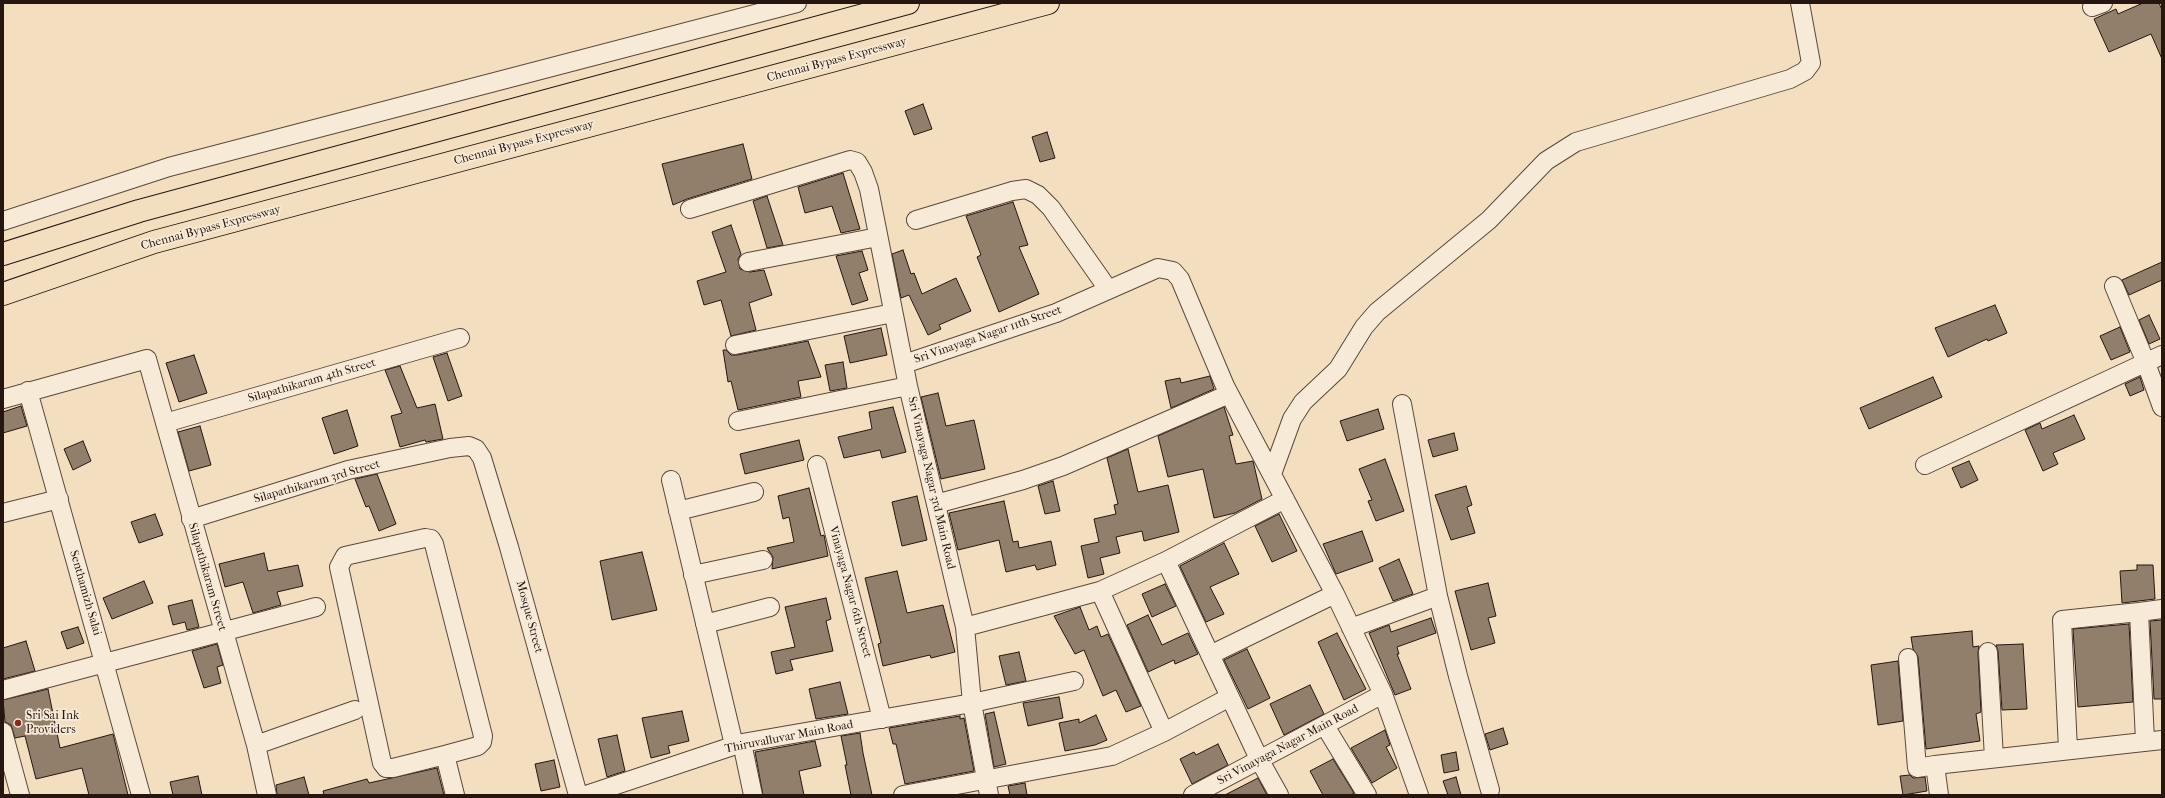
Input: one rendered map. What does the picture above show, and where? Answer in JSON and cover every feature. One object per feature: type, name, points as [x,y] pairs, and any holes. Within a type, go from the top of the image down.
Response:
[{"type":"highway","points":[[3,254],[139,211],[908,3]]},
{"type":"highway","name":"Chennai Bypass Expressway","points":[[3,294],[154,242],[1048,3]]},
{"type":"street","points":[[3,221],[169,167],[796,3]]},
{"type":"street","points":[[1272,474],[1292,419],[1303,402],[1338,369],[1364,327],[1377,312],[1489,220],[1546,161],[1576,142],[1790,79],[1805,71],[1811,63],[1811,57],[1800,3]]},
{"type":"street","name":"Sri Vinayaga Nagar 3rd Main Road","points":[[690,209],[850,160],[857,162],[863,172],[878,237],[908,386],[965,627],[972,703],[987,787]]},
{"type":"street","points":[[916,220],[1012,191],[1026,190],[1038,195],[1051,208],[1108,289]]},
{"type":"street","points":[[748,262],[878,237]]},
{"type":"street","name":"Sri Vinayaga Nagar 11th Street","points":[[904,364],[1049,316],[1158,268],[1173,271],[1180,279],[1229,394]]},
{"type":"street","points":[[2114,286],[2146,363],[2162,407]]},
{"type":"street","points":[[735,345],[893,312]]},
{"type":"street","name":"Silapathikaram 4th Street","points":[[165,424],[460,338]]},
{"type":"street","points":[[1925,465],[2162,355]]},
{"type":"street","name":"Silapathikaram Street","points":[[28,391],[147,359],[256,745],[267,795]]},
{"type":"street","points":[[738,421],[908,386]]},
{"type":"street","points":[[3,399],[28,391]]},
{"type":"street","name":"Senthamizh Salai","points":[[28,391],[141,795]]},
{"type":"street","points":[[936,504],[1023,480],[1063,466],[1229,394],[1335,594],[1383,694],[1419,795]]},
{"type":"street","points":[[1402,404],[1438,596],[1458,676],[1490,790]]},
{"type":"street","name":"Silapathikaram 3rd Street","points":[[191,519],[348,470],[469,446]]},
{"type":"street","name":"Mosque Street","points":[[469,446],[476,450],[482,458],[510,547],[578,795]]},
{"type":"street","name":"Vinayaga Nagar 6th Street","points":[[817,465],[882,719]]},
{"type":"street","points":[[671,480],[705,624],[753,795]]},
{"type":"street","points":[[678,511],[754,492]]},
{"type":"street","points":[[3,513],[59,499]]},
{"type":"street","points":[[965,627],[1100,591],[1166,561],[1286,499]]},
{"type":"street","points":[[425,538],[431,539],[434,544],[483,736],[482,742],[478,746],[445,755],[393,768],[386,768],[382,763],[339,567],[345,556],[425,538]]},
{"type":"street","points":[[694,575],[763,560]]},
{"type":"street","points":[[1166,561],[1260,760],[1279,795]]},
{"type":"street","points":[[1100,591],[1164,732]]},
{"type":"street","points":[[1210,655],[1335,594]]},
{"type":"street","points":[[1351,628],[1438,596]]},
{"type":"street","points":[[3,690],[316,607]]},
{"type":"street","points":[[705,624],[770,607]]},
{"type":"street","points":[[2068,750],[2062,620],[2162,609]]},
{"type":"street","points":[[1908,658],[1917,768],[2154,740],[2139,612]]},
{"type":"street","points":[[1988,652],[1994,758]]},
{"type":"street","name":"Thiruvalluvar Main Road","points":[[586,795],[738,744],[972,703],[1074,681]]},
{"type":"street","name":"Sri Vinayaga Nagar Main Road","points":[[1193,795],[1383,694]]},
{"type":"street","points":[[903,795],[987,787],[1112,756],[1164,732],[1230,697]]},
{"type":"street","points":[[256,745],[354,710]]},
{"type":"street","points":[[1325,726],[1367,795]]},
{"type":"street","points":[[3,732],[20,795]]},
{"type":"street","points":[[445,755],[455,795]]},
{"type":"street","points":[[1936,765],[1939,795]]},
{"type":"building","points":[[2143,3],[2159,3],[2162,10],[2162,59],[2151,34],[2109,52],[2094,19],[2116,9],[2118,14]]},
{"type":"building","points":[[923,104],[932,129],[914,135],[905,111]]},
{"type":"building","points":[[1047,132],[1055,158],[1040,162],[1032,137]]},
{"type":"building","points":[[743,144],[752,179],[687,199],[673,205],[662,164]]},
{"type":"building","points":[[843,173],[860,229],[841,233],[832,206],[805,213],[798,187]]},
{"type":"building","points":[[767,196],[783,245],[767,248],[753,201]]},
{"type":"building","points":[[1013,202],[1028,245],[1019,247],[1039,294],[999,312],[977,257],[981,255],[966,216]]},
{"type":"building","points":[[731,225],[741,254],[738,259],[740,269],[750,272],[764,270],[772,295],[749,303],[756,330],[731,336],[721,300],[704,305],[697,281],[726,272],[712,232]]},
{"type":"building","points":[[903,250],[911,274],[914,273],[922,294],[956,278],[971,311],[939,325],[941,329],[928,335],[909,295],[901,298],[892,254]]},
{"type":"building","points":[[862,251],[868,270],[859,273],[868,300],[852,305],[836,256]]},
{"type":"building","points":[[2162,262],[2162,280],[2129,295],[2122,280]]},
{"type":"building","points":[[1995,305],[2007,333],[1988,341],[1987,339],[1948,357],[1935,328]]},
{"type":"building","points":[[2149,315],[2160,339],[2149,344],[2139,320]]},
{"type":"building","points":[[2120,327],[2130,352],[2111,360],[2100,336]]},
{"type":"building","points":[[881,328],[887,355],[850,363],[844,336]]},
{"type":"building","points":[[808,341],[821,377],[798,381],[801,397],[738,410],[731,381],[728,382],[723,350],[726,350],[731,355],[737,355]]},
{"type":"building","points":[[447,353],[462,396],[448,401],[433,357]]},
{"type":"building","points":[[194,355],[207,393],[179,402],[166,363]]},
{"type":"building","points":[[843,362],[847,388],[830,391],[825,365]]},
{"type":"building","points":[[400,366],[417,408],[435,404],[443,439],[426,442],[425,440],[400,447],[391,416],[402,413],[385,370]]},
{"type":"building","points":[[1210,376],[1214,389],[1171,408],[1165,381],[1180,378],[1181,383]]},
{"type":"building","points":[[1933,377],[1942,397],[1869,429],[1860,408]]},
{"type":"building","points":[[2140,377],[2144,390],[2130,396],[2125,384]]},
{"type":"building","points":[[938,393],[946,426],[974,420],[985,469],[941,479],[921,397]]},
{"type":"building","points":[[21,406],[27,426],[3,433],[3,412]]},
{"type":"building","points":[[893,407],[906,452],[882,458],[880,450],[844,458],[838,437],[872,429],[869,412]]},
{"type":"building","points":[[1224,407],[1233,435],[1229,436],[1236,464],[1253,461],[1262,499],[1235,513],[1214,518],[1203,469],[1168,477],[1158,436]]},
{"type":"building","points":[[1378,409],[1384,429],[1347,441],[1340,421]]},
{"type":"building","points":[[347,410],[358,446],[334,454],[322,418]]},
{"type":"building","points":[[2074,415],[2085,439],[2053,453],[2058,464],[2043,471],[2025,430],[2040,423],[2042,429]]},
{"type":"building","points":[[200,426],[211,465],[189,471],[178,432]]},
{"type":"building","points":[[1454,433],[1458,450],[1433,457],[1428,440]]},
{"type":"building","points":[[799,440],[804,460],[745,474],[740,454]]},
{"type":"building","points":[[83,441],[91,461],[73,470],[64,449]]},
{"type":"building","points":[[1128,449],[1138,492],[1168,485],[1179,532],[1144,541],[1142,531],[1116,537],[1120,553],[1100,558],[1104,574],[1088,578],[1081,546],[1099,542],[1094,519],[1116,514],[1114,505],[1118,504],[1107,458]]},
{"type":"building","points":[[1385,459],[1404,511],[1376,521],[1368,501],[1372,500],[1359,469]]},
{"type":"building","points":[[1969,461],[1978,480],[1961,488],[1952,468]]},
{"type":"building","points":[[377,474],[396,524],[379,531],[369,506],[366,507],[355,479]]},
{"type":"building","points":[[1053,481],[1060,511],[1045,514],[1038,486]]},
{"type":"building","points":[[1466,486],[1472,505],[1467,507],[1475,533],[1451,540],[1435,495]]},
{"type":"building","points":[[809,488],[821,536],[824,535],[828,556],[772,569],[773,557],[767,548],[794,542],[789,517],[783,519],[778,496]]},
{"type":"building","points":[[917,496],[927,540],[902,546],[892,502]]},
{"type":"building","points":[[1004,501],[1013,542],[1018,541],[1019,548],[1051,541],[1056,565],[1037,570],[1035,565],[1006,572],[999,540],[958,550],[949,513]]},
{"type":"building","points":[[155,514],[163,535],[139,543],[131,522]]},
{"type":"building","points":[[1279,514],[1297,551],[1272,562],[1255,526]]},
{"type":"building","points":[[1362,531],[1373,561],[1336,574],[1323,544]]},
{"type":"building","points":[[1224,543],[1239,574],[1210,587],[1224,614],[1206,622],[1180,566]]},
{"type":"building","points":[[642,552],[657,610],[612,620],[600,561]]},
{"type":"building","points":[[264,553],[268,571],[298,565],[303,586],[277,592],[281,605],[253,613],[243,582],[225,587],[219,564]]},
{"type":"building","points":[[1399,559],[1413,594],[1393,601],[1379,568]]},
{"type":"building","points":[[2137,565],[2153,565],[2155,599],[2122,603],[2120,571],[2137,570]]},
{"type":"building","points":[[897,571],[907,613],[943,605],[955,652],[931,658],[930,655],[883,666],[878,644],[881,643],[865,578]]},
{"type":"building","points":[[144,581],[153,603],[112,619],[103,598]]},
{"type":"building","points":[[1488,583],[1496,616],[1488,618],[1495,643],[1471,650],[1455,591]]},
{"type":"building","points":[[1165,584],[1176,606],[1152,617],[1142,594]]},
{"type":"building","points":[[826,598],[831,619],[826,621],[833,651],[790,660],[793,670],[776,674],[771,652],[795,647],[785,607]]},
{"type":"building","points":[[192,600],[199,627],[187,630],[185,622],[173,625],[168,606]]},
{"type":"building","points":[[1080,607],[1089,630],[1097,626],[1101,637],[1108,634],[1141,706],[1126,712],[1116,690],[1103,696],[1084,650],[1075,654],[1054,616]]},
{"type":"building","points":[[1148,615],[1162,645],[1188,633],[1198,654],[1175,664],[1174,660],[1148,672],[1127,625]]},
{"type":"building","points":[[1431,618],[1436,633],[1397,647],[1399,654],[1397,654],[1411,689],[1395,695],[1369,633],[1389,625],[1391,632]]},
{"type":"building","points":[[2162,620],[2162,699],[2154,699],[2150,621]]},
{"type":"building","points":[[2129,624],[2133,702],[2078,707],[2073,629]]},
{"type":"building","points":[[78,627],[84,643],[67,649],[61,632]]},
{"type":"building","points":[[1972,631],[1973,647],[1979,646],[1978,653],[1981,712],[1976,714],[1980,741],[1926,749],[1918,657],[1913,649],[1911,637]]},
{"type":"building","points":[[1337,633],[1366,689],[1344,700],[1318,642]]},
{"type":"building","points":[[26,641],[35,671],[3,679],[3,648]]},
{"type":"building","points":[[217,644],[223,665],[217,667],[221,683],[204,688],[192,651]]},
{"type":"building","points":[[2023,644],[2027,709],[2002,710],[1998,651],[1996,645]]},
{"type":"building","points":[[1247,649],[1270,698],[1248,709],[1224,660]]},
{"type":"building","points":[[1019,652],[1026,681],[1006,685],[999,656]]},
{"type":"building","points":[[1898,661],[1903,721],[1878,725],[1871,665]]},
{"type":"building","points":[[840,682],[848,714],[816,719],[809,689]]},
{"type":"building","points":[[1310,685],[1324,714],[1284,735],[1270,704]]},
{"type":"building","points":[[48,689],[60,748],[113,734],[128,795],[89,795],[82,768],[36,779],[25,736],[15,738],[11,725],[5,722],[3,700]]},
{"type":"building","points":[[1059,697],[1063,718],[1028,726],[1023,703]]},
{"type":"building","points":[[682,711],[689,741],[668,746],[670,753],[651,758],[642,718]]},
{"type":"building","points":[[994,712],[1006,764],[994,767],[985,714]]},
{"type":"building","points":[[1096,715],[1107,740],[1095,745],[1065,751],[1059,723],[1079,719],[1079,723]]},
{"type":"building","points":[[960,716],[960,719],[964,718],[974,771],[905,784],[896,744],[893,744],[889,728]]},
{"type":"building","points":[[1503,728],[1508,744],[1490,750],[1485,734]]},
{"type":"building","points":[[1385,730],[1390,745],[1386,747],[1397,768],[1372,783],[1351,748]]},
{"type":"building","points":[[860,733],[872,795],[851,795],[845,765],[847,765],[841,736]]},
{"type":"building","points":[[617,735],[625,771],[607,777],[598,739]]},
{"type":"building","points":[[815,741],[821,766],[799,771],[804,795],[763,795],[755,752]]},
{"type":"building","points":[[1218,744],[1228,765],[1192,784],[1180,759],[1194,752],[1196,755]]},
{"type":"building","points":[[1456,752],[1459,770],[1444,773],[1441,755]]},
{"type":"building","points":[[1333,759],[1354,793],[1351,795],[1323,795],[1310,771]]},
{"type":"building","points":[[554,760],[560,787],[541,791],[535,764]]},
{"type":"building","points":[[437,768],[444,795],[324,795],[323,791],[367,779],[369,783]]},
{"type":"building","points":[[1910,775],[1913,778],[1925,777],[1927,791],[1903,795],[1900,776]]},
{"type":"building","points":[[198,776],[202,795],[173,795],[170,782]]},
{"type":"building","points":[[304,777],[309,795],[277,795],[276,785]]},
{"type":"building","points":[[1456,777],[1461,795],[1448,795],[1443,781]]},
{"type":"building","points":[[1258,778],[1267,795],[1225,795]]},
{"type":"building","points":[[1025,783],[1027,795],[1010,795],[1008,786]]},
{"type":"place","name":"Sri Sai Ink Providers","points":[[18,723]]}]
